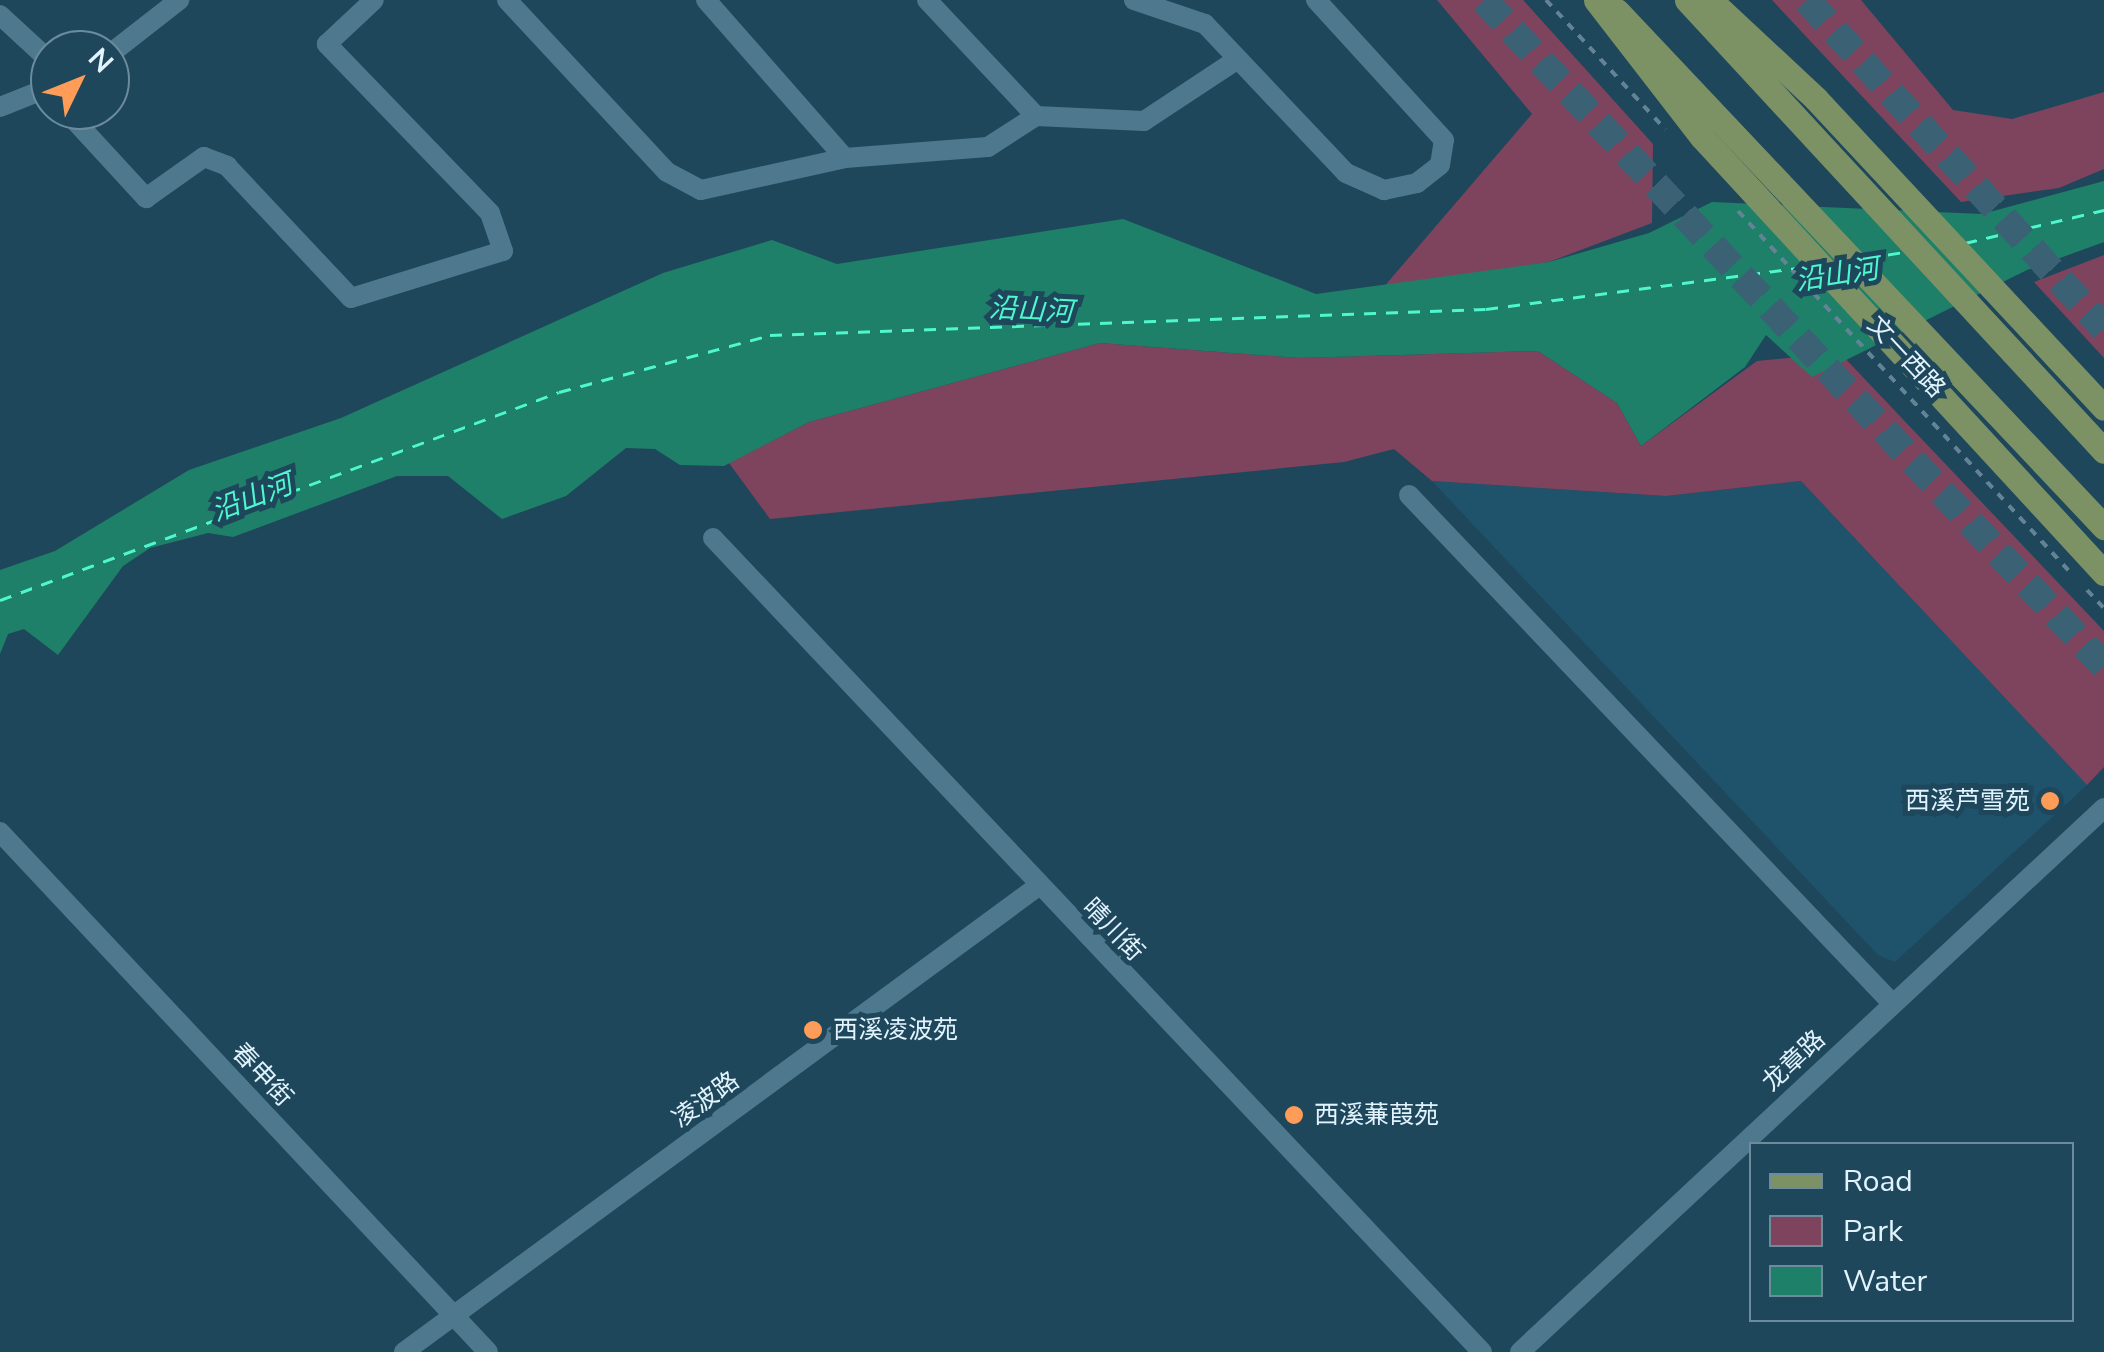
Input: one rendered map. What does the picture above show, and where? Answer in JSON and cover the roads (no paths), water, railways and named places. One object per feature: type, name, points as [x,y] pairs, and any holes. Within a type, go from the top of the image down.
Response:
[{"type":"main road","name":"文一西路","points":[[1596,0],[1702,137],[2104,573]]},
{"type":"main road","name":"文一西路","points":[[1607,0],[1734,128],[2104,528]]},
{"type":"main road","points":[[1687,0],[2104,451]]},
{"type":"main road","points":[[1710,0],[1816,98],[2104,408]]},
{"type":"street","points":[[130,39],[180,0]]},
{"type":"street","points":[[84,130],[146,198],[194,162],[227,166],[351,298],[503,250],[490,214],[327,44],[374,0]]},
{"type":"street","points":[[507,0],[687,186],[846,158],[988,146],[1036,116],[1144,121],[1236,60]]},
{"type":"street","points":[[706,0],[846,158]]},
{"type":"street","points":[[927,0],[1036,116]]},
{"type":"street","points":[[1134,0],[1186,11],[1346,173],[1384,190],[1417,183],[1440,165],[1444,140],[1316,0]]},
{"type":"street","points":[[0,15],[30,43]]},
{"type":"street","points":[[0,107],[30,97]]},
{"type":"street","points":[[1409,495],[1892,1003]]},
{"type":"street","name":"晴川街","points":[[713,538],[1037,888],[1482,1352]]},
{"type":"street","name":"龙章路","points":[[1520,1352],[2104,808]]},
{"type":"street","name":"春申街","points":[[0,832],[488,1352]]},
{"type":"street","name":"凌波路","points":[[404,1352],[1037,888]]},
{"type":"water","name":"沿山河","points":[[2104,181],[2104,242],[2027,270],[1812,377],[1766,335],[1745,367],[1641,446],[1617,403],[1538,351],[1300,358],[1100,343],[809,422],[724,466],[680,465],[655,449],[626,448],[566,496],[502,519],[448,476],[397,476],[233,537],[208,533],[150,548],[123,566],[58,655],[24,629],[8,634],[0,654],[0,570],[55,551],[189,470],[341,418],[663,273],[772,240],[837,264],[1123,219],[1316,294],[1549,262],[1649,233],[1712,202],[1982,214]]},
{"type":"tunnel","points":[[1484,0],[2104,666]]},
{"type":"tunnel","points":[[1807,0],[2104,329]]},
{"type":"place","name":"西溪芦雪苑","points":[[2050,801]]},
{"type":"place","name":"西溪凌波苑","points":[[813,1030]]},
{"type":"place","name":"西溪蒹葭苑","points":[[1294,1115]]}]
